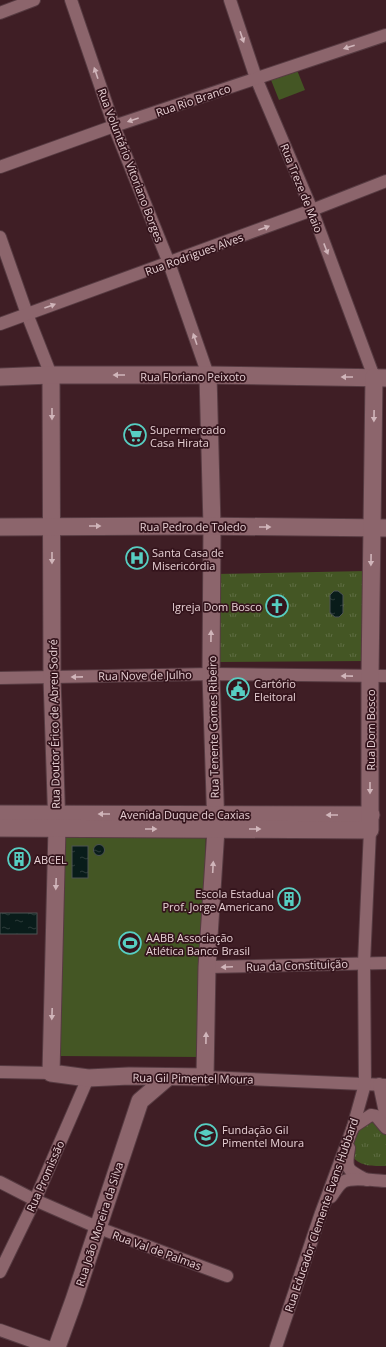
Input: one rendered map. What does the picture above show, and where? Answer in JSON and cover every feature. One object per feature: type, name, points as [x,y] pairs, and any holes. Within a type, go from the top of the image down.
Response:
[{"type":"main road","name":"Rua Floriano Peixoto","points":[[0,377],[208,375],[380,377]]},
{"type":"main road","name":"Rua Tenente Gomes Ribeiro","points":[[205,1077],[207,967],[215,822],[211,674],[212,526],[208,375]]},
{"type":"main road","name":"Rua Doutor Érico de Abreu Sodré","points":[[51,376],[52,678],[57,821],[51,1073]]},
{"type":"main road","name":"Rua Dom Bosco","points":[[370,822],[378,676],[380,377]]},
{"type":"main road","name":"Rua Pedro de Toledo","points":[[0,527],[212,526],[379,528]]},
{"type":"main road","name":"Avenida Duque de Caxias","points":[[0,814],[57,821],[370,822]]},
{"type":"main road","name":"Avenida Duque de Caxias","points":[[0,828],[57,821]]},
{"type":"main road","name":"Rua Gil Pimentel Moura","points":[[51,1073],[88,1078],[129,1076],[205,1077]]},
{"type":"main road","points":[[129,1076],[140,1101],[168,1077]]},
{"type":"main road","name":"Rua João Moreira da Silva","points":[[57,1347],[140,1101]]},
{"type":"street","points":[[0,12],[34,0]]},
{"type":"street","name":"Rua Voluntário Vitoriano Borges","points":[[71,0],[114,126],[169,263],[208,375]]},
{"type":"street","name":"Rua Treze de Maio","points":[[230,0],[256,78],[380,377]]},
{"type":"street","name":"Rua Rio Branco","points":[[0,167],[114,126],[386,35]]},
{"type":"street","name":"Rua Rodrigues Alves","points":[[0,324],[169,263],[386,181]]},
{"type":"street","points":[[0,237],[51,376]]},
{"type":"street","name":"Rua Nove de Julho","points":[[0,678],[211,674],[378,676]]},
{"type":"street","name":"Rua Dom Bosco","points":[[365,1084],[364,963],[370,822]]},
{"type":"street","name":"Rua da Constituição","points":[[207,967],[386,963]]},
{"type":"street","name":"Rua Gil Pimentel Moura","points":[[0,1072],[51,1073]]},
{"type":"street","name":"Rua Gil Pimentel Moura","points":[[205,1077],[383,1084]]},
{"type":"street","name":"Rua Promissão","points":[[0,1272],[35,1200],[88,1078]]},
{"type":"street","name":"Rua Educador Clemente Evans Hubbard","points":[[276,1347],[321,1213],[353,1127],[365,1084]]},
{"type":"street","points":[[383,1084],[386,1117]]},
{"type":"street","points":[[367,1180],[351,1172],[348,1167],[347,1160],[353,1127],[371,1115],[376,1116],[386,1128]]},
{"type":"street","points":[[321,1213],[338,1187],[344,1182],[351,1179],[386,1181]]},
{"type":"street","name":"Rua Val de Palmas","points":[[0,1182],[35,1200],[98,1228],[227,1276]]},
{"type":"street","points":[[0,1330],[48,1347]]},
{"type":"green space","points":[[297,70],[305,90],[279,100],[271,80]]},
{"type":"green space","points":[[367,571],[366,661],[215,662],[215,574]]},
{"type":"green space","name":"AABB Associação Atlética Banco Brasil","points":[[59,829],[206,830],[199,1057],[57,1056]]},
{"type":"green space","points":[[375,1118],[386,1133],[386,1166],[366,1165],[353,1158],[350,1153],[355,1129]]},
{"type":"water","points":[[334,591],[338,591],[343,595],[343,613],[339,617],[335,617],[330,613],[330,595]]},
{"type":"water","points":[[99,844],[103,846],[105,850],[103,854],[99,856],[95,854],[93,850],[95,846]]},
{"type":"water","points":[[72,846],[88,846],[88,878],[72,878]]},
{"type":"water","points":[[0,913],[37,913],[37,934],[0,934]]},
{"type":"place","name":"Supermercado Casa Hirata","points":[[135,435]]},
{"type":"place","name":"Santa Casa de Misericórdia","points":[[137,558]]},
{"type":"place","name":"Igreja Dom Bosco","points":[[277,606]]},
{"type":"place","name":"Cartório Eleitoral","points":[[238,689]]},
{"type":"place","name":"ABCEL","points":[[19,859]]},
{"type":"place","name":"Escola Estadual Prof. Jorge Americano","points":[[289,899]]},
{"type":"place","name":"AABB Associação Atlética Banco Brasil","points":[[130,943]]},
{"type":"place","name":"Fundação Gil Pimentel Moura","points":[[206,1135]]}]
